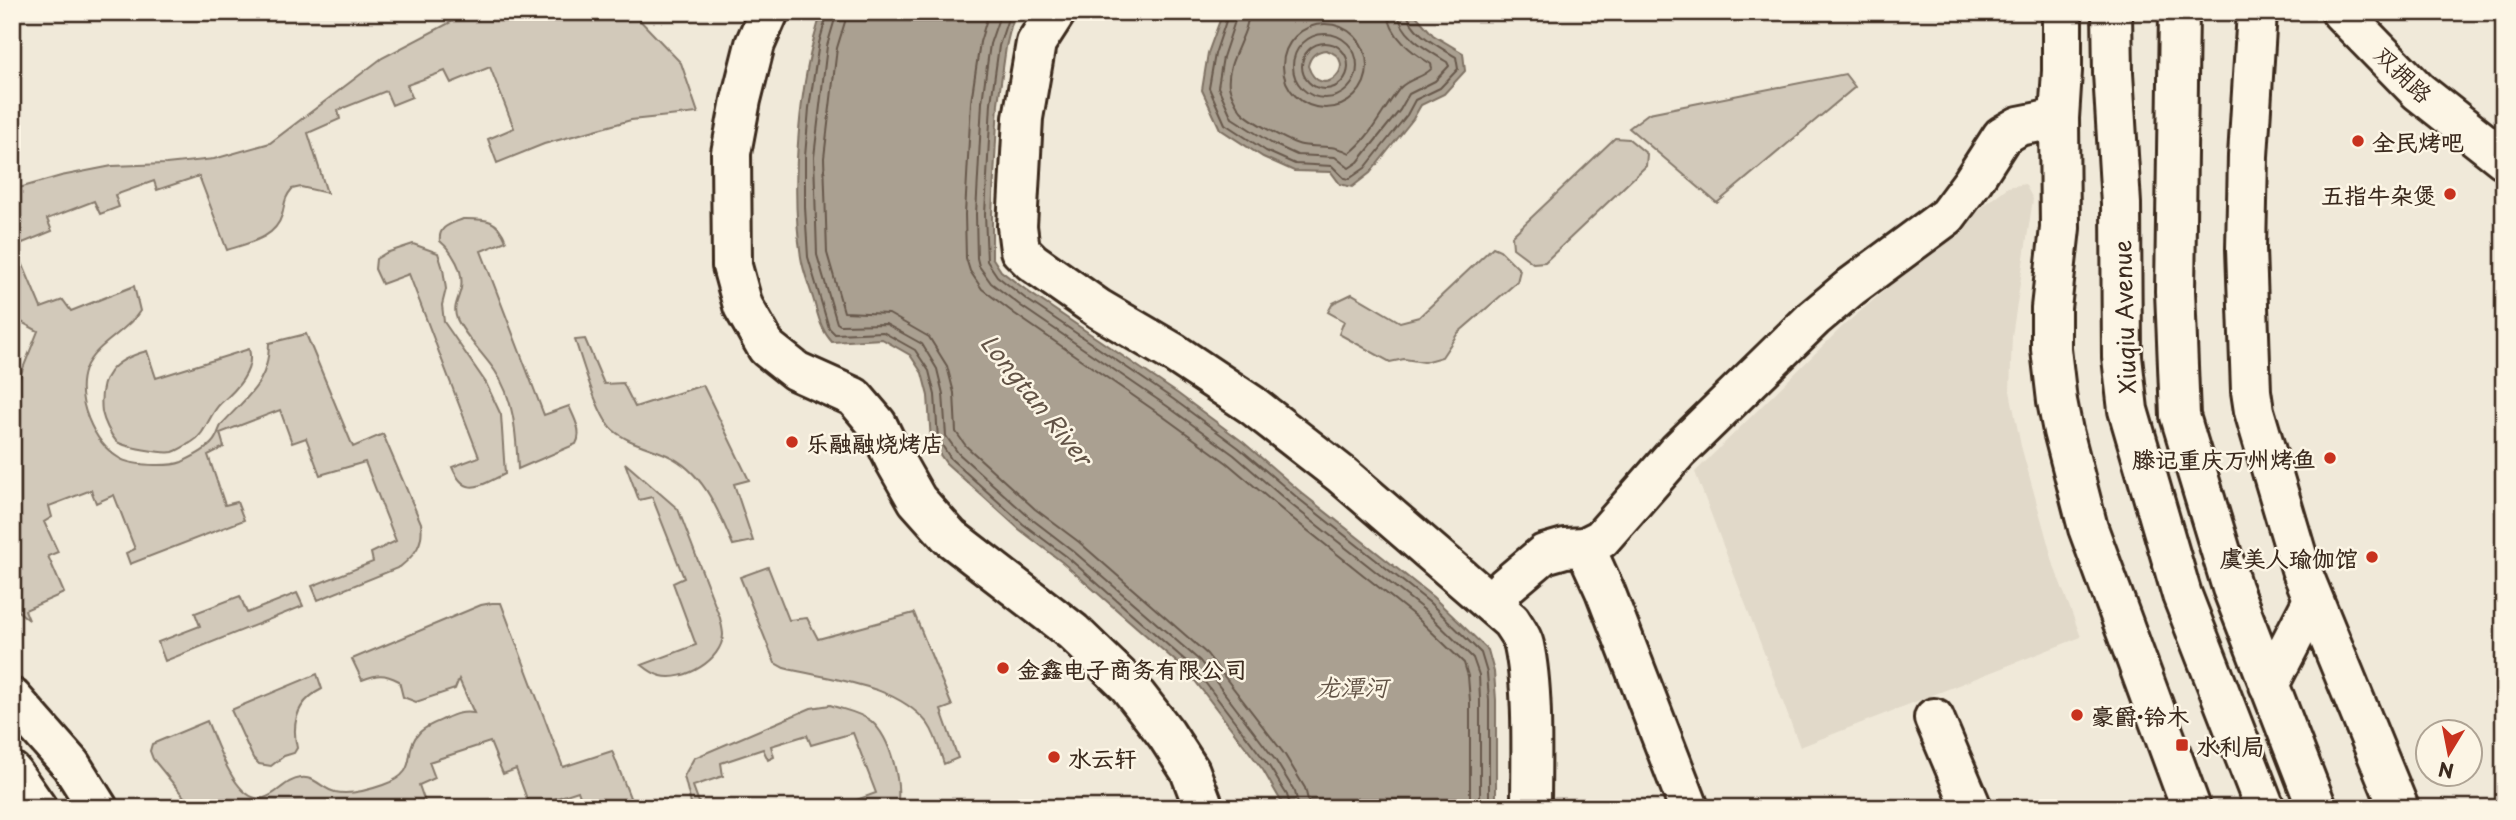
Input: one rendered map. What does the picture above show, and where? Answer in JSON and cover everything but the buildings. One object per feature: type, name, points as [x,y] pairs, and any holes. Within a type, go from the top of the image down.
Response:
[{"type":"street","points":[[769,12],[755,44],[731,153],[733,266],[743,306],[767,348],[796,371],[854,397],[877,424],[917,500],[950,537],[1073,632],[1128,685],[1166,734],[1190,771],[1204,808]]},
{"type":"street","points":[[1056,12],[1036,43],[1023,118],[1017,226],[1020,250],[1032,262],[1099,309],[1174,353],[1252,405],[1426,545],[1482,598],[1511,621],[1523,642],[1530,722],[1531,808]]},
{"type":"street","points":[[2062,12],[2060,228],[2051,308],[2051,349],[2063,431],[2088,528],[2191,808]]},
{"type":"street","name":"Xiuqiu Avenue","points":[[2112,12],[2121,204],[2122,357],[2128,410],[2182,595],[2265,808]]},
{"type":"street","points":[[2179,12],[2175,291],[2180,416],[2232,588],[2317,808]]},
{"type":"street","points":[[2257,12],[2248,156],[2246,249],[2254,411],[2301,569],[2399,808]]},
{"type":"street","name":"双拥路","points":[[2341,12],[2418,90],[2504,159]]},
{"type":"street","points":[[1496,607],[1505,587],[1544,554],[1565,548],[1586,547],[1601,539],[1678,451],[1814,318],[1947,216],[2002,136],[2019,126],[2059,118]]},
{"type":"street","points":[[1586,547],[1689,808]]},
{"type":"street","points":[[2269,685],[2313,600]]},
{"type":"street","points":[[12,698],[71,765],[98,808]]},
{"type":"street","points":[[1934,718],[1972,808]]},
{"type":"street","points":[[12,772],[37,808]]},
{"type":"shaded area","points":[[470,12],[632,12],[681,63],[698,113],[631,120],[544,144],[497,163],[488,139],[514,128],[490,67],[451,83],[445,71],[407,85],[412,97],[392,105],[386,91],[338,110],[340,119],[308,133],[327,193],[301,187],[292,189],[273,230],[252,242],[227,250],[199,176],[157,190],[154,181],[115,195],[119,207],[100,214],[94,201],[47,219],[52,231],[15,246],[41,308],[63,300],[71,311],[134,286],[140,311],[127,326],[96,352],[85,369],[82,381],[84,406],[94,431],[110,451],[125,461],[150,465],[176,464],[206,448],[261,379],[269,343],[306,334],[353,447],[383,434],[421,523],[420,542],[414,553],[400,567],[318,600],[312,586],[373,562],[371,553],[396,541],[365,462],[320,475],[306,438],[292,443],[280,410],[220,433],[224,447],[208,455],[225,505],[237,502],[244,520],[130,564],[126,553],[135,549],[114,495],[96,503],[91,490],[49,506],[52,517],[44,522],[58,552],[48,556],[64,593],[25,610],[29,620],[12,606],[12,396],[38,331],[12,317],[12,190],[61,176],[112,166],[214,159],[270,143],[382,58]]},
{"type":"shaded area","points":[[1845,74],[1855,87],[1717,203],[1629,128],[1649,113]]},
{"type":"shaded area","points":[[1615,138],[1629,139],[1647,154],[1646,166],[1545,262],[1533,263],[1513,248],[1512,236]]},
{"type":"shaded area","points":[[2025,184],[2033,199],[2012,336],[2010,391],[2021,446],[2055,569],[2081,637],[1800,747],[1695,472],[1843,326],[1987,203],[2008,187]]},
{"type":"shaded area","points":[[463,219],[490,221],[503,233],[506,241],[481,251],[544,415],[569,406],[578,430],[576,444],[518,469],[513,419],[507,394],[495,371],[464,332],[456,315],[461,275],[453,256],[440,241],[440,236],[446,226]]},
{"type":"shaded area","points":[[413,244],[438,253],[446,289],[442,305],[444,322],[486,383],[501,415],[505,474],[474,487],[463,483],[452,467],[479,457],[409,274],[382,284],[375,269],[376,259]]},
{"type":"shaded area","points":[[1493,247],[1500,250],[1520,270],[1517,282],[1458,333],[1442,357],[1424,362],[1404,359],[1390,362],[1339,334],[1344,321],[1328,312],[1333,303],[1352,294],[1400,322],[1419,317]]},
{"type":"shaded area","points":[[585,339],[604,384],[623,383],[635,407],[703,385],[749,480],[734,484],[753,541],[733,545],[708,493],[691,471],[680,462],[625,438],[607,424],[596,402],[575,340]]},
{"type":"shaded area","points":[[249,349],[249,365],[243,379],[192,442],[173,452],[162,452],[126,446],[116,441],[112,435],[102,412],[101,399],[110,371],[125,359],[147,351],[156,378]]},
{"type":"shaded area","points":[[625,463],[678,509],[720,618],[723,635],[716,653],[700,667],[680,676],[661,676],[642,665],[696,645],[673,583],[684,578],[652,497],[639,500]]},
{"type":"shaded area","points":[[768,567],[789,620],[807,618],[818,639],[914,613],[952,706],[941,710],[958,758],[944,764],[936,738],[928,724],[914,710],[881,691],[784,668],[775,663],[740,577]]},
{"type":"shaded area","points":[[297,593],[303,606],[165,661],[158,642],[200,626],[195,613],[240,596],[247,613]]},
{"type":"shaded area","points":[[501,603],[563,767],[612,751],[634,808],[584,808],[578,791],[530,807],[516,769],[503,774],[490,742],[429,762],[435,778],[419,785],[427,808],[193,808],[153,759],[150,751],[152,744],[207,721],[228,770],[245,792],[254,798],[269,796],[290,781],[301,778],[310,779],[335,792],[347,793],[372,789],[395,780],[407,767],[414,739],[422,730],[455,714],[474,713],[459,679],[455,689],[416,702],[403,697],[399,681],[394,678],[380,675],[362,680],[352,659],[481,605]]},
{"type":"shaded area","points":[[317,674],[322,689],[307,700],[298,713],[295,730],[297,748],[294,753],[284,756],[271,766],[259,764],[253,758],[231,710]]},
{"type":"shaded area","points":[[830,705],[862,715],[871,721],[884,738],[896,774],[897,808],[850,808],[848,803],[876,793],[853,733],[811,745],[807,735],[771,746],[774,757],[768,760],[763,749],[721,763],[723,776],[693,786],[701,808],[692,808],[684,776],[694,758],[811,708]]},
{"type":"water","name":"龙潭河","points":[[822,12],[1018,12],[1006,47],[998,103],[992,257],[1001,271],[1030,293],[1177,393],[1243,442],[1303,494],[1433,597],[1488,650],[1494,672],[1496,700],[1496,808],[1285,808],[1263,770],[1189,673],[1062,562],[1019,529],[946,463],[931,442],[928,396],[922,373],[910,355],[882,339],[832,342],[820,321],[803,267],[796,198],[802,100],[807,68]]},
{"type":"water","points":[[1223,12],[1413,12],[1433,35],[1463,53],[1465,71],[1444,94],[1421,105],[1370,173],[1352,187],[1340,184],[1331,172],[1294,171],[1263,157],[1220,129],[1202,90],[1208,53]],"holes":[[[1326,50],[1336,55],[1341,63],[1336,77],[1322,82],[1314,77],[1308,66],[1310,59]]]},
{"type":"place","name":"全民烤吧","points":[[2358,141]]},
{"type":"place","name":"五指牛杂煲","points":[[2450,194]]},
{"type":"place","name":"乐融融烧烤店","points":[[792,442]]},
{"type":"place","name":"滕记重庆万州烤鱼","points":[[2330,458]]},
{"type":"place","name":"虞美人瑜伽馆","points":[[2372,557]]},
{"type":"place","name":"金鑫电子商务有限公司","points":[[1003,668]]},
{"type":"place","name":"豪爵·铃木","points":[[2077,715]]},
{"type":"place","name":"水利局","points":[[2182,745]]},
{"type":"place","name":"水云轩","points":[[1054,757]]},
{"type":"water label","name":"Longtan River","points":[[1037,399]]}]
